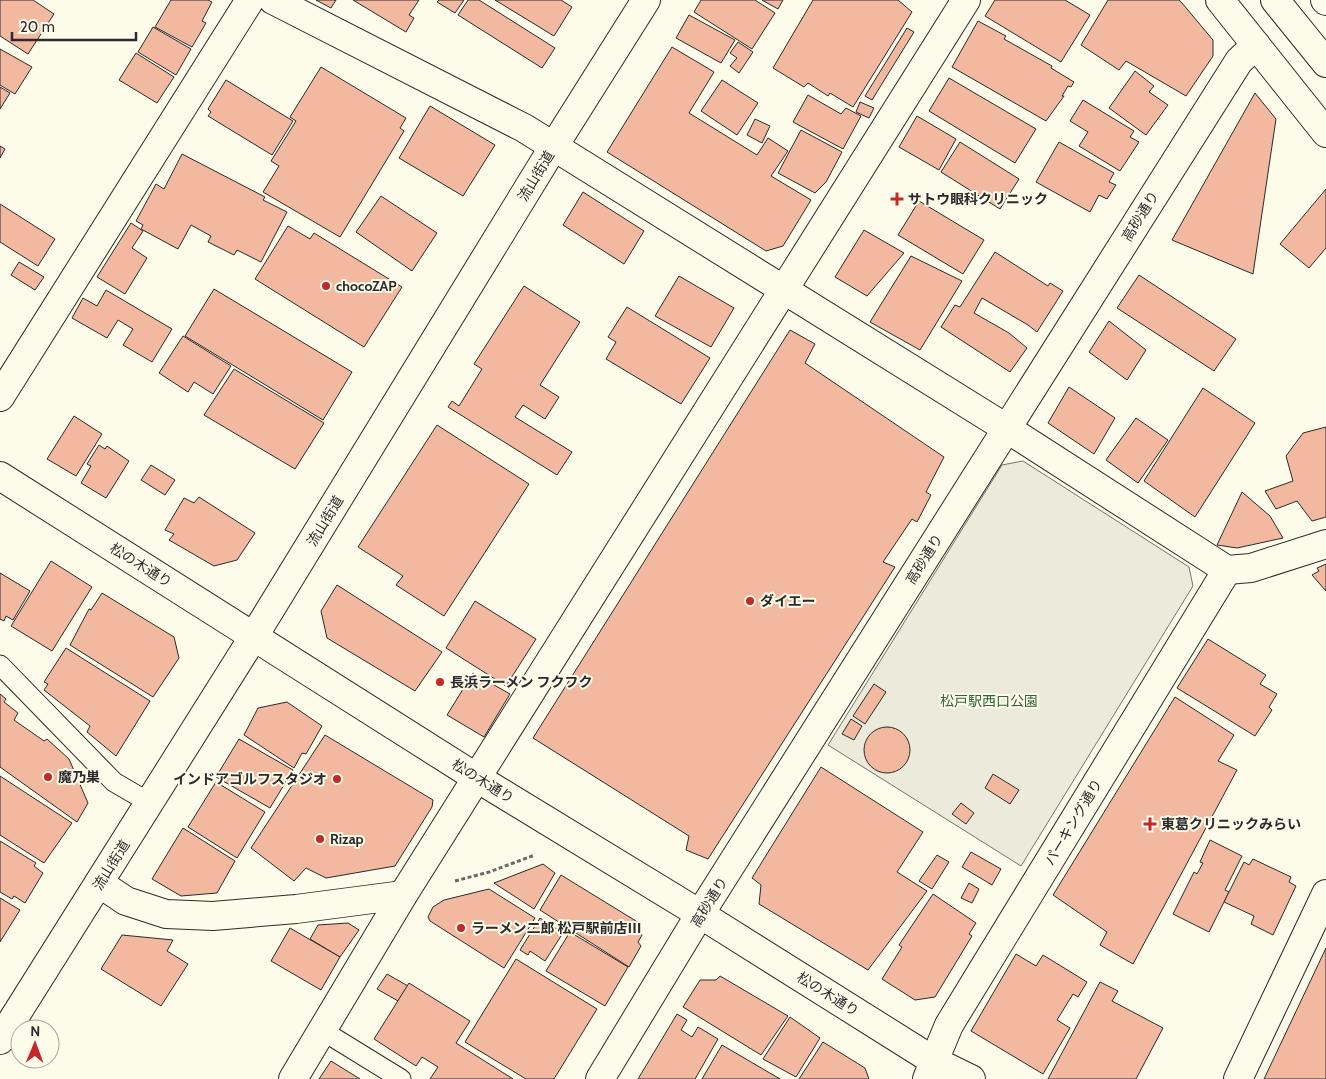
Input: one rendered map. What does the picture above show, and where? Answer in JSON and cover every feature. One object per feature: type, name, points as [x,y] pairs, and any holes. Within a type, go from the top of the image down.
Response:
[{"type":"street","points":[[0,397],[250,0]]},
{"type":"street","points":[[273,0],[515,124],[554,146],[1006,428],[1227,570],[1251,568],[1326,544]]},
{"type":"street","name":"流山街道","points":[[0,1040],[254,636],[554,146],[646,0]]},
{"type":"street","points":[[293,1079],[403,895],[966,0]]},
{"type":"street","points":[[1220,0],[1326,133]]},
{"type":"street","points":[[1276,0],[1326,63]]},
{"type":"street","name":"高砂通り","points":[[600,1079],[700,914],[1006,428],[1239,61],[1256,45]]},
{"type":"street","name":"松の木通り","points":[[0,476],[477,778],[700,914],[931,1070],[971,1079]]},
{"type":"street","name":"パーキング通り","points":[[931,1070],[949,1025],[1227,570]]},
{"type":"street","points":[[99,883],[126,901],[166,914],[223,915],[296,909],[403,895]]},
{"type":"street","points":[[1238,1079],[1326,894]]},
{"type":"lane","points":[[0,665],[114,782],[150,803]]},
{"type":"lane","points":[[323,1031],[401,1079]]},
{"type":"path","points":[[403,895],[489,872],[540,853]]},
{"type":"green space","name":"松戸駅西口公園","points":[[1023,461],[1189,567],[1193,586],[1021,866],[828,745],[1002,465]]},
{"type":"building","points":[[0,0],[33,0],[54,14],[28,54],[0,36]]},
{"type":"building","points":[[171,0],[208,0],[212,2],[202,21],[206,23],[192,47],[155,27]]},
{"type":"building","points":[[316,0],[336,0],[331,8]]},
{"type":"building","points":[[353,0],[419,0],[409,15],[414,18],[406,32]]},
{"type":"building","points":[[439,0],[464,0],[455,13],[437,2]]},
{"type":"building","points":[[468,0],[479,0],[555,48],[542,68],[458,15]]},
{"type":"building","points":[[495,0],[561,0],[572,7],[554,36]]},
{"type":"building","points":[[701,0],[755,0],[775,13],[752,49],[694,12]]},
{"type":"building","points":[[762,0],[783,0],[778,9]]},
{"type":"building","points":[[813,0],[898,0],[912,12],[853,107],[830,93],[828,96],[808,83],[804,87],[773,68]]},
{"type":"building","points":[[995,0],[1065,0],[1090,15],[1061,62],[985,16]]},
{"type":"building","points":[[1108,0],[1179,0],[1213,40],[1213,56],[1186,96],[1126,61],[1119,70],[1081,45]]},
{"type":"building","points":[[689,15],[735,40],[721,63],[676,38]]},
{"type":"building","points":[[978,21],[1006,36],[1004,39],[1052,66],[1051,68],[1074,82],[1071,87],[1068,86],[1062,96],[1064,96],[1046,121],[952,67]]},
{"type":"building","points":[[153,27],[191,49],[176,75],[138,52]]},
{"type":"building","points":[[907,28],[914,32],[872,100],[865,96]]},
{"type":"building","points":[[738,42],[753,52],[739,73],[730,66],[737,58],[730,53]]},
{"type":"building","points":[[672,47],[714,72],[689,113],[757,155],[768,138],[788,151],[771,176],[811,200],[783,246],[766,251],[607,152]]},
{"type":"building","points":[[0,49],[32,67],[15,94],[0,85]]},
{"type":"building","points":[[136,53],[174,77],[157,103],[119,80]]},
{"type":"building","points":[[321,67],[406,118],[400,128],[404,131],[340,237],[263,192],[279,166],[271,161],[296,121],[290,117]]},
{"type":"building","points":[[1135,71],[1154,86],[1149,92],[1168,105],[1146,135],[1109,108]]},
{"type":"building","points":[[949,78],[1036,129],[1015,163],[929,111]]},
{"type":"building","points":[[226,80],[293,121],[272,155],[208,116],[211,112],[208,109]]},
{"type":"building","points":[[722,80],[758,103],[737,135],[701,111]]},
{"type":"building","points":[[0,87],[10,93],[0,109]]},
{"type":"building","points":[[1255,93],[1276,119],[1253,274],[1172,240]]},
{"type":"building","points":[[808,95],[841,114],[846,108],[861,116],[843,149],[793,122]]},
{"type":"building","points":[[1083,100],[1134,131],[1130,137],[1139,142],[1120,171],[1079,146],[1088,132],[1070,121]]},
{"type":"building","points":[[860,102],[874,108],[869,118],[856,112]]},
{"type":"building","points":[[430,106],[495,145],[463,196],[399,158]]},
{"type":"building","points":[[917,116],[956,139],[939,170],[899,147]]},
{"type":"building","points":[[755,119],[770,126],[762,143],[747,135]]},
{"type":"building","points":[[801,130],[842,152],[826,182],[815,193],[778,173]]},
{"type":"building","points":[[960,142],[1019,179],[1000,209],[941,172]]},
{"type":"building","points":[[1059,142],[1114,173],[1109,182],[1116,185],[1107,199],[1099,195],[1090,212],[1036,182]]},
{"type":"building","points":[[0,146],[5,149],[0,158]]},
{"type":"building","points":[[182,154],[265,197],[263,200],[287,212],[261,262],[237,250],[234,255],[208,242],[211,236],[191,225],[178,249],[141,229],[143,225],[136,221],[156,184],[164,189]]},
{"type":"building","points":[[1326,189],[1326,248],[1309,268],[1280,244]]},
{"type":"building","points":[[583,192],[644,231],[624,264],[563,225]]},
{"type":"building","points":[[381,196],[437,233],[412,271],[356,232]]},
{"type":"building","points":[[919,201],[984,240],[963,274],[898,235]]},
{"type":"building","points":[[0,204],[55,239],[38,266],[0,242]]},
{"type":"building","points":[[131,223],[143,231],[132,248],[147,258],[125,294],[97,277]]},
{"type":"building","points":[[288,226],[310,239],[314,233],[402,287],[364,347],[255,279]]},
{"type":"building","points":[[864,230],[904,253],[867,296],[835,277]]},
{"type":"building","points":[[995,252],[1048,286],[1050,283],[1063,291],[1037,332],[982,298],[974,313],[1009,333],[1027,348],[1010,372],[941,327],[955,305],[960,307]]},
{"type":"building","points":[[911,256],[962,281],[920,350],[870,322]]},
{"type":"building","points":[[19,262],[44,277],[35,290],[11,275]]},
{"type":"building","points":[[1139,275],[1236,339],[1214,371],[1117,308]]},
{"type":"building","points":[[679,276],[734,308],[711,347],[655,316]]},
{"type":"building","points":[[524,286],[580,322],[540,385],[559,397],[545,419],[523,405],[515,417],[572,452],[557,475],[448,407],[452,401],[459,406],[482,369],[474,364]]},
{"type":"building","points":[[214,289],[352,372],[323,420],[185,336]]},
{"type":"building","points":[[106,290],[172,329],[152,362],[123,345],[133,329],[118,320],[107,338],[72,318],[83,298],[97,306]]},
{"type":"building","points":[[627,307],[710,358],[681,404],[606,359],[616,342],[608,337]]},
{"type":"building","points":[[1109,321],[1146,350],[1127,380],[1089,352]]},
{"type":"building","points":[[790,330],[815,344],[805,363],[944,457],[926,492],[931,495],[917,522],[912,519],[883,562],[895,567],[708,859],[686,850],[689,836],[533,738]]},
{"type":"building","points":[[183,336],[231,366],[213,394],[194,382],[188,392],[159,373]]},
{"type":"building","points":[[234,369],[324,423],[295,469],[204,415]]},
{"type":"building","points":[[1069,387],[1115,418],[1094,454],[1048,423]]},
{"type":"building","points":[[1203,388],[1255,423],[1195,517],[1144,481]]},
{"type":"building","points":[[74,416],[102,434],[76,476],[47,459]]},
{"type":"building","points":[[1136,418],[1168,440],[1138,483],[1106,460]]},
{"type":"building","points":[[437,425],[529,484],[444,616],[396,585],[403,576],[358,547]]},
{"type":"building","points":[[1326,427],[1326,517],[1312,521],[1297,501],[1276,509],[1265,491],[1293,481],[1286,456],[1303,433]]},
{"type":"building","points":[[99,445],[105,449],[107,446],[129,461],[106,498],[81,483],[91,466],[87,464]]},
{"type":"building","points":[[151,465],[175,480],[165,495],[141,480]]},
{"type":"building","points":[[1242,492],[1270,516],[1283,538],[1237,548],[1217,545]]},
{"type":"building","points":[[199,497],[255,533],[237,560],[214,566],[169,540],[174,534],[165,530],[184,498],[194,503]]},
{"type":"building","points":[[51,561],[92,587],[52,651],[11,626]]},
{"type":"building","points":[[1326,564],[1326,591],[1312,575],[1319,571],[1317,568]]},
{"type":"building","points":[[0,573],[30,591],[13,620],[6,616],[4,621],[0,619]]},
{"type":"building","points":[[337,585],[442,652],[415,691],[327,638],[321,611]]},
{"type":"building","points":[[102,593],[174,637],[179,658],[153,697],[70,645],[89,609],[91,610]]},
{"type":"building","points":[[475,601],[536,639],[506,686],[446,648]]},
{"type":"building","points":[[1208,639],[1266,675],[1260,684],[1277,694],[1269,707],[1272,710],[1255,736],[1177,688]]},
{"type":"building","points":[[66,648],[150,701],[116,756],[87,732],[90,726],[44,690],[48,684],[44,682]]},
{"type":"building","points":[[473,673],[510,694],[484,737],[447,715]]},
{"type":"building","points":[[874,684],[886,692],[865,724],[853,716]]},
{"type":"building","points":[[0,694],[6,699],[4,702],[18,713],[14,720],[44,741],[47,739],[69,759],[88,803],[77,822],[0,767]]},
{"type":"building","points":[[1175,697],[1234,735],[1218,761],[1237,770],[1133,964],[1100,945],[1107,932],[1053,895]]},
{"type":"building","points":[[287,702],[322,726],[306,754],[302,753],[294,768],[244,735],[258,708]]},
{"type":"building","points":[[851,719],[862,726],[854,740],[842,734]]},
{"type":"building","points":[[887,727],[900,731],[906,737],[910,750],[906,763],[900,769],[887,773],[874,769],[868,763],[864,750],[868,737],[874,731]]},
{"type":"building","points":[[325,735],[433,800],[432,807],[395,866],[326,878],[306,868],[294,881],[251,848]]},
{"type":"building","points":[[239,739],[293,770],[270,808],[216,777]]},
{"type":"building","points":[[821,767],[923,832],[897,872],[927,891],[868,970],[759,904],[761,885],[752,878]]},
{"type":"building","points":[[993,774],[1019,790],[1010,804],[985,788]]},
{"type":"building","points":[[0,776],[72,823],[44,863],[0,835]]},
{"type":"building","points":[[216,782],[265,812],[237,858],[188,827]]},
{"type":"building","points":[[961,803],[974,813],[966,824],[952,814]]},
{"type":"building","points":[[183,828],[235,861],[217,893],[181,896],[152,879]]},
{"type":"building","points":[[1210,840],[1242,856],[1225,890],[1229,892],[1209,932],[1173,914],[1194,872],[1197,874],[1203,863],[1200,862]]},
{"type":"building","points":[[0,841],[36,863],[34,866],[43,873],[25,903],[14,896],[12,899],[0,892]]},
{"type":"building","points":[[971,852],[1001,869],[992,885],[962,867]]},
{"type":"building","points":[[937,855],[949,862],[932,889],[919,881]]},
{"type":"building","points":[[1253,859],[1291,877],[1289,882],[1296,886],[1273,935],[1251,924],[1254,916],[1224,902],[1244,862],[1249,865]]},
{"type":"building","points":[[543,864],[555,873],[534,909],[494,883]]},
{"type":"building","points":[[561,875],[636,921],[642,935],[638,942],[641,946],[629,967],[540,910]]},
{"type":"building","points":[[969,883],[979,889],[972,903],[961,898]]},
{"type":"building","points":[[489,889],[535,918],[504,968],[430,921],[428,917],[433,907],[444,900]]},
{"type":"building","points":[[933,894],[976,923],[969,934],[972,936],[935,997],[915,1000],[882,979],[902,947],[899,945]]},
{"type":"building","points":[[0,898],[20,910],[0,942]]},
{"type":"building","points":[[540,918],[563,933],[545,961],[530,951],[528,955],[520,950]]},
{"type":"building","points":[[348,923],[359,930],[340,957],[310,939],[318,925]]},
{"type":"building","points":[[290,928],[340,957],[321,990],[271,961]]},
{"type":"building","points":[[570,932],[628,967],[605,1006],[546,971]]},
{"type":"building","points":[[122,935],[173,940],[167,951],[188,964],[161,1006],[101,969]]},
{"type":"building","points":[[1326,948],[1326,1079],[1264,1079]]},
{"type":"building","points":[[1016,954],[1036,966],[1043,955],[1087,982],[1078,997],[1073,994],[1057,1020],[1070,1028],[1043,1074],[971,1031]]},
{"type":"building","points":[[516,959],[597,1009],[554,1079],[526,1079],[465,1042]]},
{"type":"building","points":[[387,974],[408,986],[398,1001],[377,989]]},
{"type":"building","points":[[720,976],[788,1016],[761,1055],[683,1007],[700,980],[716,980]]},
{"type":"building","points":[[1100,982],[1118,991],[1112,1001],[1163,1028],[1136,1079],[1048,1079]]},
{"type":"building","points":[[409,983],[470,1021],[456,1043],[513,1079],[430,1079],[438,1067],[422,1057],[416,1066],[374,1039]]},
{"type":"building","points":[[677,1014],[687,1020],[681,1030],[692,1037],[698,1027],[718,1039],[695,1079],[638,1079]]},
{"type":"building","points":[[790,1017],[820,1038],[796,1077],[763,1059]]},
{"type":"building","points":[[823,1042],[865,1068],[869,1079],[799,1079]]},
{"type":"building","points":[[722,1045],[780,1079],[702,1079]]},
{"type":"building","points":[[331,1061],[360,1079],[319,1079]]},
{"type":"place","name":"サトウ眼科クリニック","points":[[897,199]]},
{"type":"place","name":"chocoZAP","points":[[326,286]]},
{"type":"place","name":"ダイエー","points":[[750,601]]},
{"type":"place","name":"長浜ラーメン フクフク","points":[[440,682]]},
{"type":"place","name":"魔乃巣","points":[[48,777]]},
{"type":"place","name":"インドアゴルフスタジオ","points":[[337,779]]},
{"type":"place","name":"東葛クリニックみらい","points":[[1150,824]]},
{"type":"place","name":"Rizap","points":[[320,839]]},
{"type":"place","name":"ラーメン二郎 松戸駅前店Ⅲ","points":[[461,928]]}]
